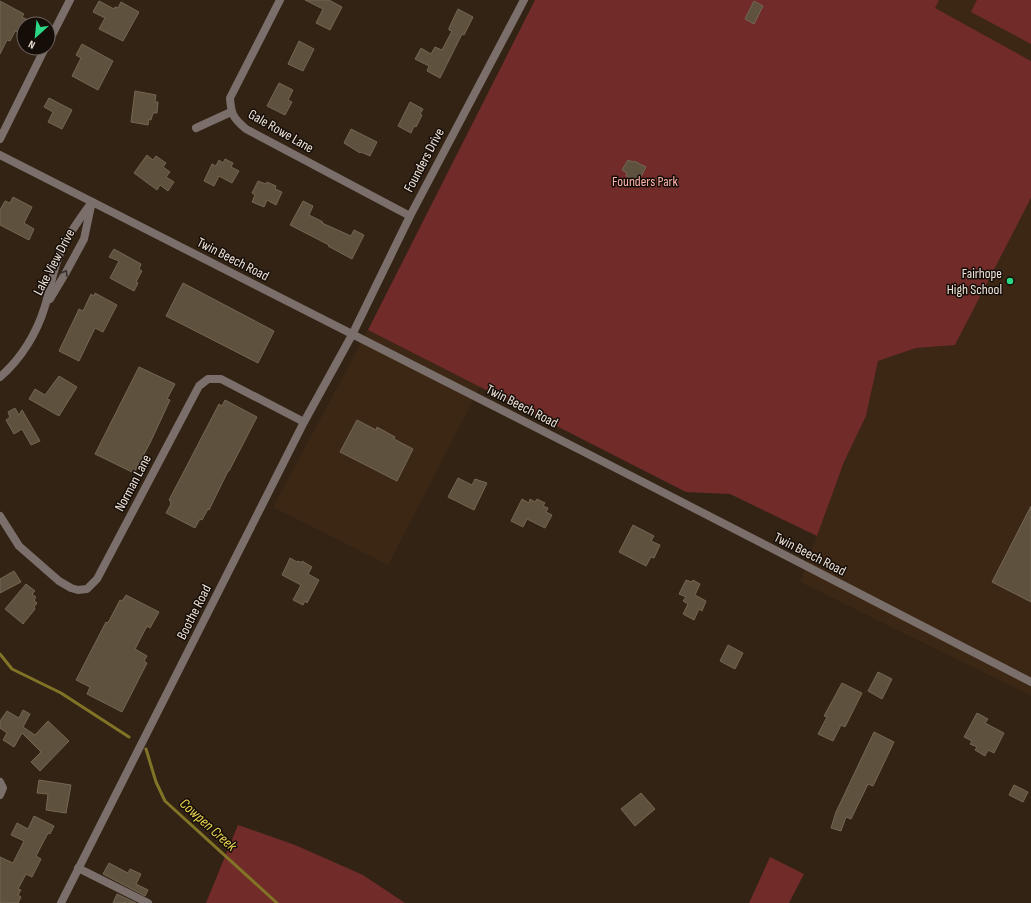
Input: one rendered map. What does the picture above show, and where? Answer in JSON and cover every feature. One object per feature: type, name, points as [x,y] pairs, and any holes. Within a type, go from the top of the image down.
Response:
[{"type":"street","points":[[56,27],[70,0]]},
{"type":"street","name":"Gale Rowe Lane","points":[[280,0],[230,98],[231,112],[237,122],[246,129],[410,216]]},
{"type":"street","name":"Founders Drive","points":[[352,335],[410,216],[524,0]]},
{"type":"street","points":[[0,139],[41,56]]},
{"type":"street","points":[[196,128],[231,112]]},
{"type":"street","name":"Twin Beech Road","points":[[0,155],[636,478],[1031,682]]},
{"type":"street","name":"Lake View Drive","points":[[0,377],[8,371],[36,330],[45,307],[57,260],[66,238],[92,202]]},
{"type":"street","name":"Lake View Drive","points":[[45,307],[84,239],[92,202]]},
{"type":"street","name":"Boothe Road","points":[[61,903],[304,422],[352,335]]},
{"type":"street","name":"Norman Lane","points":[[0,516],[19,546],[59,581],[78,590],[88,589],[97,579],[199,386],[208,379],[221,379],[304,422]]},
{"type":"street","points":[[0,782],[3,788],[0,795]]},
{"type":"street","points":[[78,868],[148,903]]},
{"type":"shaded area","points":[[939,0],[1031,0],[1031,61],[934,8]]},
{"type":"shaded area","points":[[1031,198],[1031,696],[800,582],[844,462],[866,416],[878,361],[916,348],[955,345]]},
{"type":"shaded area","points":[[368,330],[480,387],[388,565],[273,507]]},
{"type":"green space","name":"Founders Park","points":[[535,0],[939,0],[935,8],[1031,61],[1031,198],[955,345],[916,348],[878,361],[866,416],[844,462],[817,536],[730,494],[686,492],[368,330]]},
{"type":"green space","points":[[977,0],[1031,0],[1031,44],[971,12]]},
{"type":"green space","points":[[238,825],[295,845],[363,875],[405,903],[206,903]]},
{"type":"green space","points":[[770,857],[804,874],[789,903],[749,903]]},
{"type":"building","points":[[305,0],[329,0],[342,7],[330,30],[316,23],[323,9]]},
{"type":"building","points":[[0,1],[24,14],[23,16],[16,16],[16,32],[10,41],[7,40],[0,54]]},
{"type":"building","points":[[99,1],[114,9],[115,7],[118,8],[121,2],[139,12],[123,41],[99,29],[105,18],[93,12]]},
{"type":"building","points":[[754,1],[763,6],[754,24],[745,19]]},
{"type":"building","points":[[458,9],[473,17],[464,35],[462,34],[440,78],[427,71],[429,66],[415,59],[421,48],[431,54],[435,47],[442,50],[452,31],[449,30],[449,28]]},
{"type":"building","points":[[299,41],[314,49],[303,71],[288,64]]},
{"type":"building","points":[[82,44],[113,61],[98,90],[72,76],[81,58],[76,55]]},
{"type":"building","points":[[279,83],[293,90],[288,100],[292,102],[285,115],[267,106]]},
{"type":"building","points":[[135,91],[156,95],[155,102],[158,102],[157,113],[153,113],[151,120],[149,119],[148,125],[131,122]]},
{"type":"building","points":[[49,98],[72,110],[62,129],[48,122],[53,112],[44,107]]},
{"type":"building","points":[[410,102],[423,109],[420,114],[422,115],[416,127],[414,126],[411,133],[398,126]]},
{"type":"building","points":[[351,129],[377,142],[370,156],[361,152],[360,153],[344,143]]},
{"type":"building","points":[[147,155],[153,160],[156,156],[166,163],[163,167],[170,172],[166,177],[174,182],[168,191],[160,185],[157,190],[134,173]]},
{"type":"building","points":[[225,159],[233,163],[231,167],[239,171],[232,183],[219,176],[214,186],[204,181],[212,164],[216,166],[219,160],[223,163]]},
{"type":"building","points":[[628,160],[634,161],[646,167],[638,182],[626,176],[627,173],[622,170]]},
{"type":"building","points":[[258,181],[266,184],[267,182],[276,186],[275,189],[282,192],[276,205],[267,200],[264,207],[252,202],[255,195],[252,193]]},
{"type":"building","points":[[13,197],[32,207],[24,223],[34,229],[29,240],[0,225],[0,210],[5,201],[10,203]]},
{"type":"building","points":[[303,201],[313,206],[309,215],[323,222],[322,223],[351,236],[354,230],[364,235],[352,259],[328,246],[329,245],[290,225]]},
{"type":"building","points":[[114,249],[141,264],[139,269],[142,271],[136,282],[138,283],[134,291],[110,278],[119,261],[109,257]]},
{"type":"building","points":[[183,283],[274,331],[258,363],[166,316]]},
{"type":"building","points":[[95,293],[117,305],[103,332],[95,328],[79,361],[59,351],[79,309],[83,311],[91,294],[94,296]]},
{"type":"building","points":[[139,367],[175,384],[167,399],[170,400],[134,473],[95,454]]},
{"type":"building","points":[[59,376],[77,387],[59,416],[29,399],[35,389],[45,395]]},
{"type":"building","points":[[225,400],[257,417],[209,510],[208,509],[202,520],[200,519],[195,528],[166,513],[171,504],[171,501],[169,500],[219,404],[222,406]]},
{"type":"building","points":[[15,408],[19,415],[22,410],[40,441],[31,445],[22,429],[14,434],[6,420],[10,417],[8,412]]},
{"type":"building","points":[[357,420],[376,430],[377,427],[395,437],[394,439],[413,449],[397,481],[340,452]]},
{"type":"building","points":[[458,478],[472,485],[475,479],[487,483],[474,510],[448,497]]},
{"type":"building","points":[[522,499],[529,503],[530,499],[535,502],[537,499],[545,503],[543,506],[548,508],[546,512],[552,515],[545,528],[527,519],[523,527],[511,521]]},
{"type":"building","points":[[1031,506],[1031,602],[992,582]]},
{"type":"building","points":[[633,525],[654,536],[651,541],[660,545],[654,558],[651,557],[646,566],[619,552]]},
{"type":"building","points":[[290,558],[297,562],[302,563],[302,561],[312,567],[308,574],[319,580],[307,603],[305,601],[303,605],[293,600],[301,585],[282,575]]},
{"type":"building","points":[[14,571],[21,582],[0,593],[0,579]]},
{"type":"building","points":[[686,580],[692,582],[693,580],[700,584],[695,595],[706,601],[702,611],[699,609],[694,620],[683,614],[688,604],[683,601],[686,597],[679,594]]},
{"type":"building","points":[[26,584],[35,591],[32,594],[36,597],[34,600],[37,603],[34,607],[35,609],[23,624],[5,609]]},
{"type":"building","points":[[126,595],[159,612],[150,628],[147,626],[135,649],[147,656],[144,661],[147,663],[122,712],[87,694],[90,687],[76,680],[106,622],[107,623],[109,621],[120,600],[122,601]]},
{"type":"building","points":[[728,645],[743,653],[735,669],[720,661]]},
{"type":"building","points":[[878,672],[892,679],[882,699],[868,691]]},
{"type":"building","points":[[842,683],[862,693],[845,727],[841,725],[833,741],[818,734],[827,717],[824,716]]},
{"type":"building","points":[[23,710],[30,714],[23,727],[35,735],[48,721],[69,741],[40,771],[31,762],[41,752],[22,733],[14,747],[3,740],[7,733],[0,728],[0,721],[7,711],[19,718]]},
{"type":"building","points":[[977,713],[988,719],[985,723],[1004,733],[994,753],[988,750],[985,756],[975,750],[977,747],[970,744],[972,741],[964,737]]},
{"type":"building","points":[[874,732],[894,742],[873,786],[868,784],[851,819],[846,817],[841,831],[831,828],[836,812]]},
{"type":"building","points":[[39,780],[71,785],[66,813],[46,810],[48,794],[37,793]]},
{"type":"building","points":[[1014,785],[1028,792],[1023,802],[1009,795]]},
{"type":"building","points":[[641,793],[655,809],[635,826],[621,809]]},
{"type":"building","points":[[34,816],[54,826],[50,834],[48,833],[36,856],[41,859],[32,877],[26,874],[18,889],[21,890],[18,895],[21,897],[18,903],[0,903],[0,857],[13,863],[24,841],[11,835],[17,823],[28,829]]},
{"type":"building","points":[[109,863],[128,873],[130,869],[141,874],[136,884],[148,890],[145,896],[103,874]]},
{"type":"building","points":[[117,894],[136,903],[113,903]]},
{"type":"waterway","name":"Cowpen Creek","points":[[0,654],[12,669],[61,693],[129,737]]},
{"type":"waterway","name":"Cowpen Creek","points":[[146,749],[156,782],[165,801],[277,903]]},
{"type":"place","name":"Fairhope High School","points":[[1010,281]]}]
